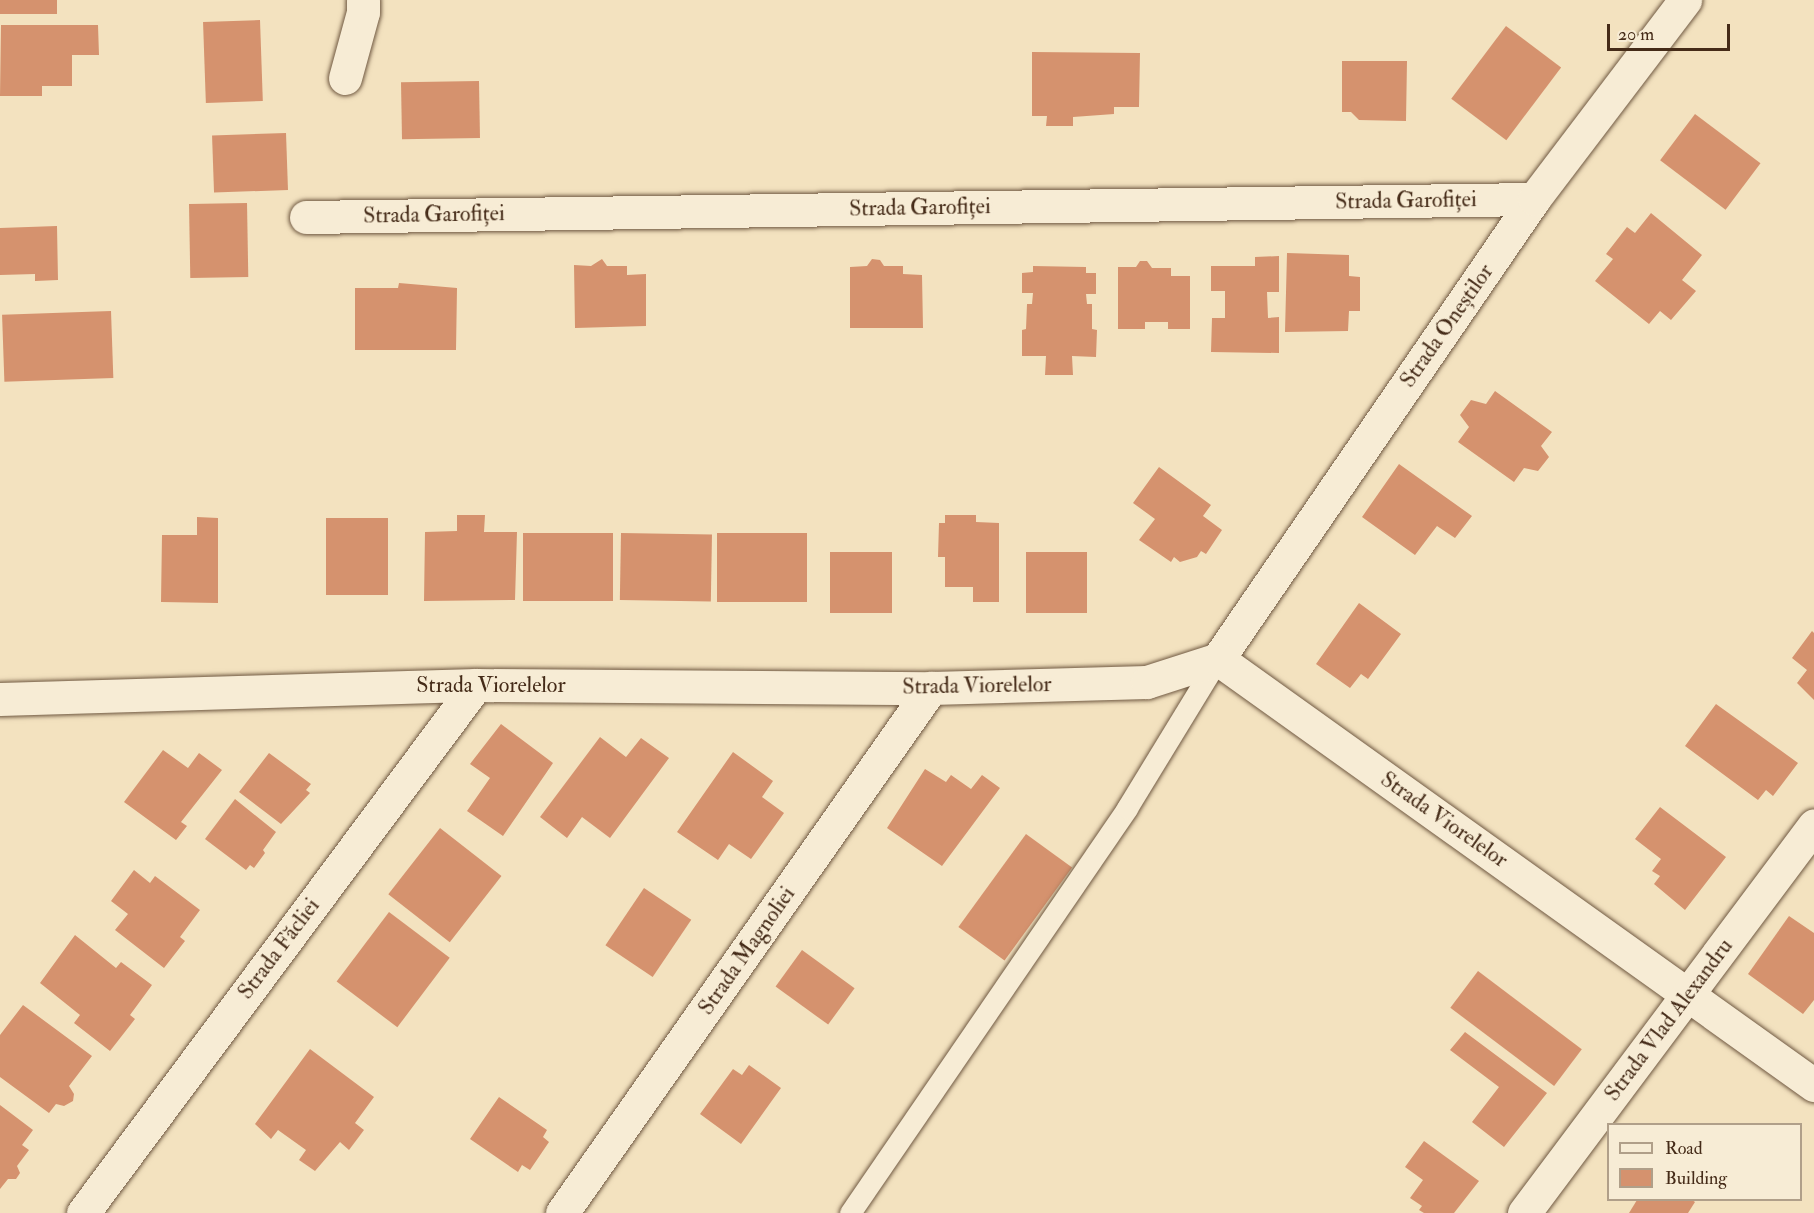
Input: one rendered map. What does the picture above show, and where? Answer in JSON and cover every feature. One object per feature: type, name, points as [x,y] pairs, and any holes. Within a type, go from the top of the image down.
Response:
[{"type":"street","points":[[345,78],[363,0]]},
{"type":"street","name":"Strada Oneștilor","points":[[1218,659],[1534,199],[1685,0]]},
{"type":"street","name":"Strada Garofiței","points":[[306,217],[1534,199]]},
{"type":"street","name":"Strada Viorelelor","points":[[0,699],[476,685],[931,688],[1147,682],[1218,659],[1690,994],[1814,1085]]},
{"type":"street","name":"Strada Făcliei","points":[[83,1213],[476,685]]},
{"type":"street","name":"Strada Magnoliei","points":[[562,1213],[931,688]]},
{"type":"street","name":"Strada Vlad Alexandru","points":[[1524,1213],[1814,826]]},
{"type":"lane","points":[[850,1213],[1127,808],[1218,659]]},
{"type":"building","points":[[0,0],[57,0],[57,14],[0,14]]},
{"type":"building","points":[[260,20],[263,101],[206,103],[203,22]]},
{"type":"building","points":[[1,25],[98,25],[99,55],[72,55],[72,86],[42,86],[42,96],[0,96]]},
{"type":"building","points":[[1506,26],[1561,68],[1506,140],[1451,99]]},
{"type":"building","points":[[1032,52],[1140,53],[1139,107],[1114,107],[1114,114],[1073,117],[1073,126],[1046,126],[1047,116],[1032,116]]},
{"type":"building","points":[[1342,61],[1407,61],[1406,121],[1359,120],[1351,112],[1342,112]]},
{"type":"building","points":[[479,81],[480,138],[402,139],[401,82]]},
{"type":"building","points":[[1695,114],[1760,163],[1726,210],[1660,160]]},
{"type":"building","points":[[286,133],[288,190],[214,193],[212,136]]},
{"type":"building","points":[[247,203],[248,277],[190,278],[189,204]]},
{"type":"building","points":[[1651,213],[1702,255],[1682,280],[1696,291],[1671,320],[1660,311],[1649,324],[1595,281],[1613,259],[1606,254],[1627,227],[1635,233]]},
{"type":"building","points":[[57,226],[58,280],[35,281],[35,274],[0,275],[0,228]]},
{"type":"building","points":[[1287,253],[1349,255],[1349,276],[1360,277],[1360,311],[1349,311],[1348,331],[1285,332]]},
{"type":"building","points":[[1279,256],[1279,292],[1267,292],[1268,318],[1279,317],[1279,353],[1211,352],[1212,318],[1225,318],[1225,291],[1211,291],[1211,266],[1255,266],[1255,257]]},
{"type":"building","points":[[602,259],[607,266],[627,266],[627,275],[646,274],[646,326],[575,328],[574,265],[591,266]]},
{"type":"building","points":[[872,259],[880,260],[884,266],[903,266],[903,274],[922,275],[923,328],[850,328],[850,267],[867,266]]},
{"type":"building","points":[[1140,261],[1147,261],[1152,268],[1171,268],[1171,276],[1190,276],[1190,329],[1168,329],[1168,322],[1145,322],[1145,329],[1118,329],[1118,267],[1136,267]]},
{"type":"building","points":[[1033,266],[1086,267],[1086,273],[1096,273],[1096,294],[1086,294],[1087,304],[1092,304],[1092,329],[1097,330],[1096,357],[1072,356],[1073,375],[1045,375],[1046,356],[1022,356],[1022,330],[1026,329],[1027,304],[1032,304],[1033,293],[1022,293],[1022,273],[1033,272]]},
{"type":"building","points":[[399,283],[457,288],[456,350],[355,350],[355,288],[398,288]]},
{"type":"building","points":[[111,311],[113,378],[4,382],[2,315]]},
{"type":"building","points":[[1495,391],[1552,432],[1541,446],[1549,457],[1538,471],[1524,468],[1514,482],[1458,442],[1469,427],[1460,415],[1471,400],[1486,404]]},
{"type":"building","points":[[1399,464],[1472,516],[1455,538],[1437,526],[1415,555],[1362,517]]},
{"type":"building","points":[[1159,467],[1211,505],[1203,516],[1222,530],[1206,554],[1201,551],[1197,557],[1180,562],[1174,557],[1171,562],[1139,540],[1155,519],[1133,503]]},
{"type":"building","points":[[457,515],[485,515],[484,532],[517,532],[515,600],[424,601],[425,532],[457,531]]},
{"type":"building","points":[[945,515],[976,515],[976,522],[999,523],[999,602],[973,602],[973,587],[945,587],[945,557],[938,557],[939,523],[945,523]]},
{"type":"building","points":[[197,517],[218,518],[218,603],[161,602],[162,535],[197,535]]},
{"type":"building","points":[[326,518],[388,518],[388,595],[326,595]]},
{"type":"building","points":[[523,533],[613,533],[613,601],[523,601]]},
{"type":"building","points":[[621,533],[712,535],[711,602],[620,600]]},
{"type":"building","points":[[717,533],[807,533],[807,602],[717,602]]},
{"type":"building","points":[[830,552],[892,552],[892,613],[830,613]]},
{"type":"building","points":[[1026,552],[1087,552],[1087,613],[1026,613]]},
{"type":"building","points":[[1359,603],[1401,634],[1368,679],[1361,674],[1350,688],[1316,664]]},
{"type":"building","points":[[1812,631],[1814,633],[1814,700],[1797,683],[1807,670],[1792,658]]},
{"type":"building","points":[[1716,704],[1798,763],[1773,796],[1766,790],[1758,800],[1685,746]]},
{"type":"building","points":[[501,724],[553,763],[503,836],[467,811],[490,778],[470,764]]},
{"type":"building","points":[[600,737],[626,757],[641,738],[669,758],[610,838],[582,817],[567,838],[540,817]]},
{"type":"building","points":[[163,750],[188,768],[199,753],[222,770],[181,822],[187,826],[176,840],[124,802]]},
{"type":"building","points":[[733,752],[773,781],[762,797],[784,813],[751,859],[729,844],[718,860],[677,832]]},
{"type":"building","points":[[269,753],[311,784],[306,790],[310,793],[281,824],[239,792]]},
{"type":"building","points":[[925,769],[946,782],[951,775],[971,789],[982,775],[1000,788],[942,866],[887,828]]},
{"type":"building","points":[[235,799],[276,832],[254,868],[250,865],[246,870],[205,839]]},
{"type":"building","points":[[1660,807],[1726,857],[1685,910],[1654,884],[1660,876],[1652,871],[1661,859],[1635,839]]},
{"type":"building","points":[[440,828],[501,876],[450,942],[388,894]]},
{"type":"building","points":[[1026,834],[1072,868],[1005,961],[958,927]]},
{"type":"building","points":[[134,870],[150,883],[155,876],[200,910],[180,937],[185,941],[164,968],[115,930],[128,914],[111,901]]},
{"type":"building","points":[[644,888],[691,920],[653,977],[605,945]]},
{"type":"building","points":[[389,912],[450,958],[397,1027],[337,981]]},
{"type":"building","points":[[1789,916],[1814,933],[1814,1000],[1803,1014],[1748,974]]},
{"type":"building","points":[[75,935],[116,968],[121,962],[152,985],[130,1015],[135,1019],[110,1051],[74,1023],[80,1015],[40,983]]},
{"type":"building","points":[[802,950],[855,988],[828,1025],[776,986]]},
{"type":"building","points":[[1478,971],[1582,1049],[1554,1086],[1450,1008]]},
{"type":"building","points":[[23,1005],[92,1056],[69,1086],[74,1094],[73,1101],[64,1106],[56,1104],[49,1113],[0,1077],[0,1035]]},
{"type":"building","points":[[1465,1032],[1547,1093],[1504,1147],[1472,1122],[1499,1087],[1450,1050]]},
{"type":"building","points":[[310,1049],[374,1097],[355,1123],[364,1130],[349,1150],[340,1142],[315,1171],[299,1160],[306,1150],[278,1130],[271,1139],[255,1124]]},
{"type":"building","points":[[749,1065],[781,1088],[741,1144],[700,1114],[733,1069],[742,1075]]},
{"type":"building","points":[[499,1097],[547,1130],[543,1137],[549,1142],[530,1170],[522,1165],[518,1172],[470,1139]]},
{"type":"building","points":[[0,1105],[33,1130],[22,1145],[29,1150],[17,1166],[20,1173],[16,1179],[8,1179],[0,1189]]},
{"type":"building","points":[[1424,1141],[1479,1181],[1454,1213],[1424,1213],[1419,1210],[1422,1206],[1410,1198],[1423,1180],[1405,1167]]},
{"type":"building","points":[[1636,1201],[1695,1202],[1688,1213],[1629,1213]]}]
